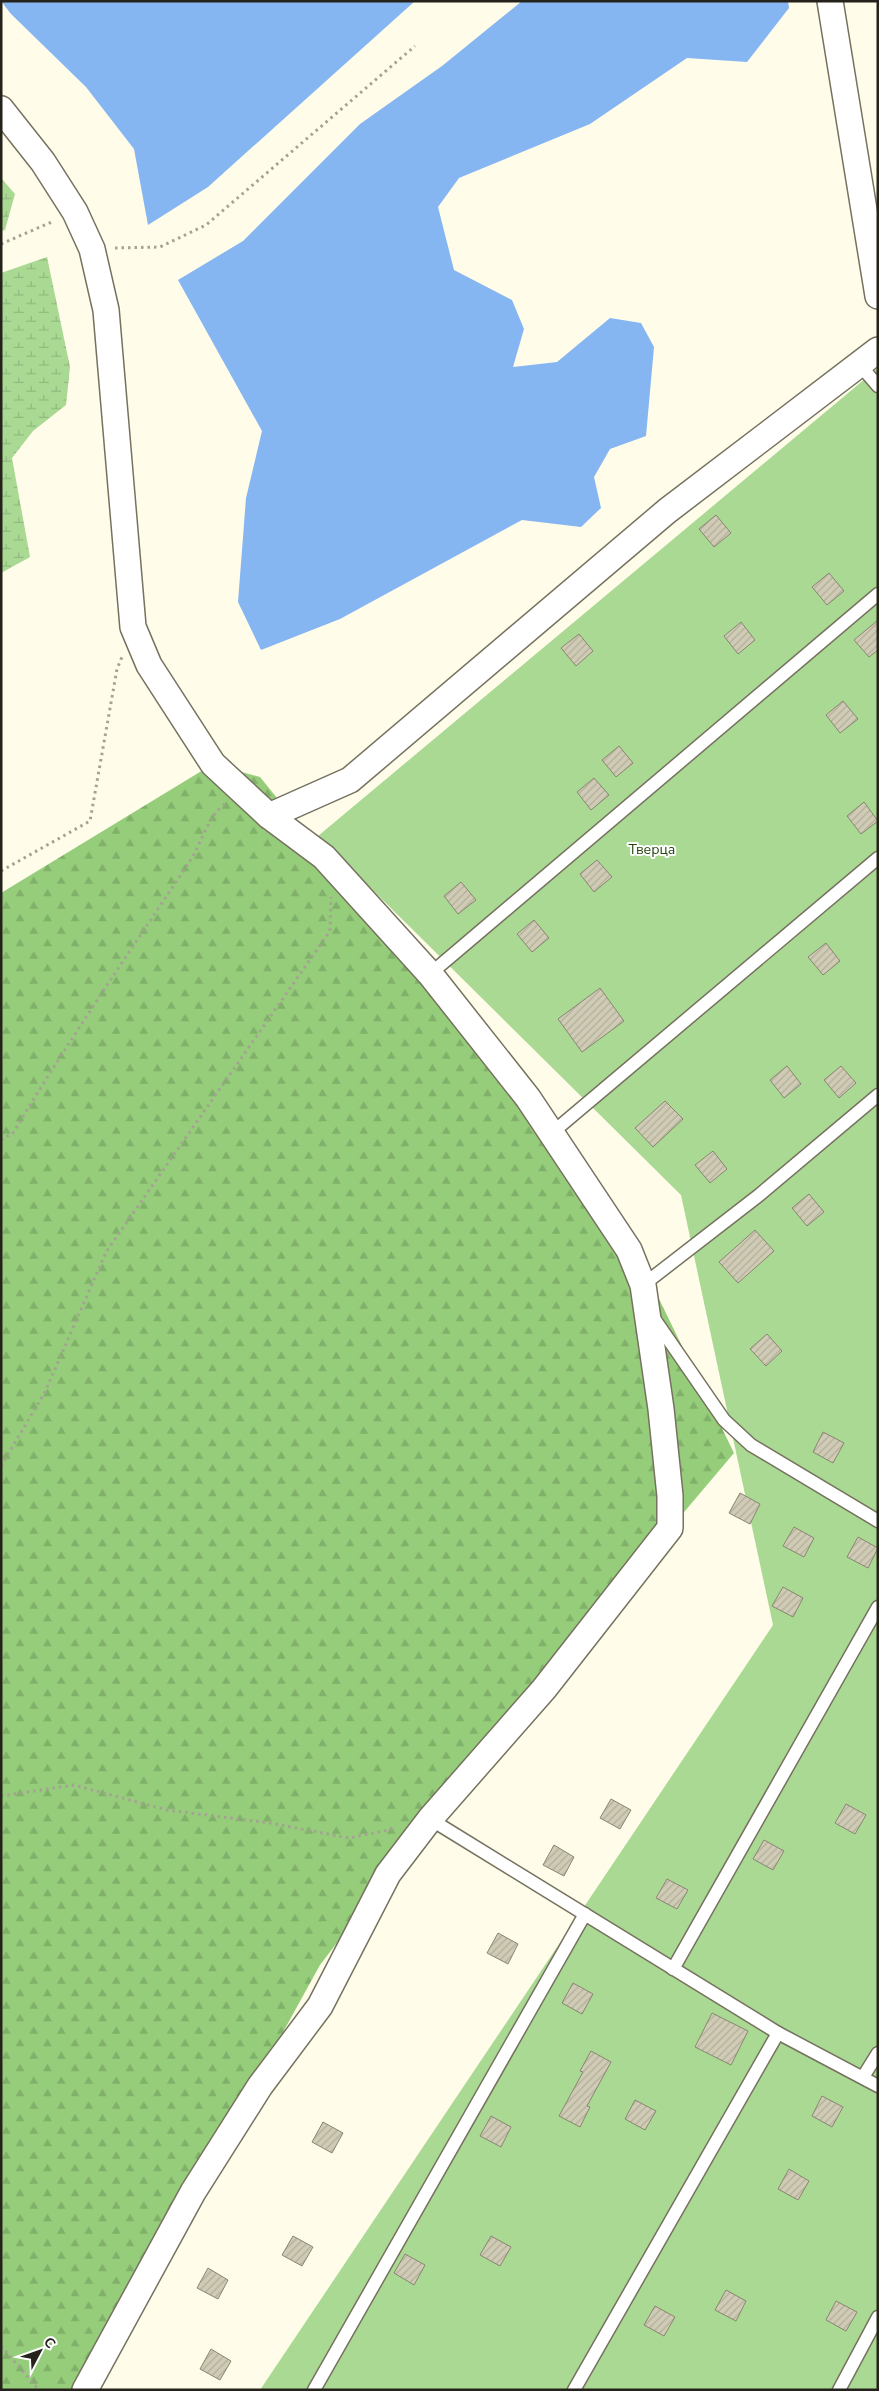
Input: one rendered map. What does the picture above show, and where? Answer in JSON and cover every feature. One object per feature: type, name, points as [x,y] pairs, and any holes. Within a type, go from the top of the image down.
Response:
[{"type":"street","points":[[830,1],[878,296]]},
{"type":"street","points":[[1,109],[44,162],[75,212],[92,249],[106,310],[134,627],[149,665],[213,764],[269,816],[324,857],[430,974],[553,1132],[628,1250],[645,1297],[661,1409],[670,1496],[670,1528],[544,1689],[430,1819],[388,1874],[320,2006],[260,2086],[193,2192],[85,2390]]},
{"type":"street","points":[[269,816],[350,780],[667,511],[869,357]]},
{"type":"lane","points":[[869,357],[878,386]]},
{"type":"lane","points":[[430,974],[878,594]]},
{"type":"lane","points":[[553,1132],[878,858]]},
{"type":"lane","points":[[878,1095],[758,1196],[645,1297],[724,1420],[751,1445],[878,1521]]},
{"type":"lane","points":[[673,1968],[878,1607]]},
{"type":"lane","points":[[430,1819],[778,2033],[878,2086]]},
{"type":"lane","points":[[314,2390],[585,1914]]},
{"type":"lane","points":[[574,2390],[778,2033]]},
{"type":"lane","points":[[863,2078],[878,2052]]},
{"type":"lane","points":[[839,2390],[878,2316]]},
{"type":"path","points":[[92,249],[160,247],[206,225],[415,46]]},
{"type":"path","points":[[1,244],[75,212]]},
{"type":"path","points":[[1,871],[90,821],[117,669],[134,627]]},
{"type":"path","points":[[1,1140],[13,1133],[64,1049],[199,848],[215,811],[242,791]]},
{"type":"path","points":[[1,1466],[44,1392],[106,1252],[330,931],[332,866]]},
{"type":"path","points":[[1,1796],[74,1785],[167,1810],[270,1823],[349,1838],[430,1819]]},
{"type":"path","points":[[1,2346],[39,2390]]},
{"type":"green space","points":[[1,178],[15,194],[5,230],[1,231]]},
{"type":"green space","points":[[47,257],[70,367],[66,405],[33,431],[12,458],[30,557],[1,573],[1,273]]},
{"type":"green space","name":"Тверца","points":[[878,368],[878,2390],[260,2390],[773,1625],[681,1195],[318,836]]},
{"type":"green space","points":[[213,764],[260,777],[624,1227],[734,1453],[504,1725],[320,1965],[86,2390],[1,2390],[1,893]]},
{"type":"water","points":[[1,1],[415,1],[208,187],[148,225],[134,149],[86,87],[11,14]]},
{"type":"water","points":[[522,1],[788,1],[789,8],[747,62],[687,58],[590,124],[459,178],[438,207],[454,270],[512,300],[524,329],[513,367],[557,362],[610,318],[641,323],[654,347],[646,436],[610,449],[594,477],[601,508],[581,527],[522,520],[340,619],[261,650],[238,602],[246,498],[262,431],[178,280],[243,241],[360,124],[442,66]]},
{"type":"building","points":[[716,515],[731,533],[714,547],[699,529]]},
{"type":"building","points":[[829,573],[844,591],[827,605],[812,587]]},
{"type":"building","points":[[878,620],[878,650],[869,657],[854,640]]},
{"type":"building","points":[[741,622],[755,640],[738,654],[724,636]]},
{"type":"building","points":[[579,634],[593,651],[576,666],[561,648]]},
{"type":"building","points":[[843,701],[858,719],[840,733],[826,715]]},
{"type":"building","points":[[619,746],[633,763],[616,777],[602,760]]},
{"type":"building","points":[[594,778],[609,795],[591,810],[577,792]]},
{"type":"building","points":[[864,802],[878,821],[861,834],[847,816]]},
{"type":"building","points":[[597,860],[612,877],[594,892],[580,874]]},
{"type":"building","points":[[461,882],[476,900],[458,914],[444,896]]},
{"type":"building","points":[[534,920],[549,938],[532,952],[517,934]]},
{"type":"building","points":[[826,943],[840,961],[823,975],[808,957]]},
{"type":"building","points":[[600,988],[624,1021],[582,1052],[558,1019]]},
{"type":"building","points":[[787,1066],[801,1084],[784,1098],[770,1080]]},
{"type":"building","points":[[841,1066],[856,1083],[839,1098],[824,1080]]},
{"type":"building","points":[[665,1101],[683,1119],[653,1147],[635,1128]]},
{"type":"building","points":[[713,1151],[727,1169],[710,1183],[695,1165]]},
{"type":"building","points":[[809,1194],[824,1212],[807,1226],[792,1208]]},
{"type":"building","points":[[755,1230],[774,1251],[738,1283],[719,1262]]},
{"type":"building","points":[[767,1334],[782,1351],[766,1366],[750,1349]]},
{"type":"building","points":[[823,1432],[844,1443],[833,1463],[813,1452]]},
{"type":"building","points":[[740,1493],[760,1504],[750,1524],[729,1513]]},
{"type":"building","points":[[794,1527],[814,1538],[804,1557],[783,1546]]},
{"type":"building","points":[[858,1537],[878,1548],[868,1568],[847,1557]]},
{"type":"building","points":[[783,1587],[803,1598],[793,1617],[772,1606]]},
{"type":"building","points":[[611,1799],[631,1810],[620,1829],[600,1818]]},
{"type":"building","points":[[846,1804],[866,1815],[855,1834],[835,1823]]},
{"type":"building","points":[[764,1840],[784,1851],[773,1870],[753,1859]]},
{"type":"building","points":[[554,1845],[574,1857],[564,1876],[543,1865]]},
{"type":"building","points":[[667,1879],[688,1890],[677,1909],[656,1898]]},
{"type":"building","points":[[498,1933],[518,1944],[508,1964],[487,1953]]},
{"type":"building","points":[[573,1983],[593,1994],[582,2014],[562,2003]]},
{"type":"building","points":[[712,2013],[748,2031],[731,2065],[695,2047]]},
{"type":"building","points":[[591,2051],[611,2062],[587,2106],[590,2107],[580,2127],[559,2116],[583,2072],[580,2071]]},
{"type":"building","points":[[822,2096],[843,2107],[832,2127],[812,2116]]},
{"type":"building","points":[[635,2100],[656,2111],[645,2130],[625,2119]]},
{"type":"building","points":[[491,2116],[511,2127],[501,2147],[480,2136]]},
{"type":"building","points":[[323,2122],[343,2133],[332,2153],[312,2142]]},
{"type":"building","points":[[789,2169],[809,2181],[798,2200],[778,2189]]},
{"type":"building","points":[[293,2236],[313,2247],[302,2266],[282,2255]]},
{"type":"building","points":[[491,2236],[511,2247],[500,2266],[480,2255]]},
{"type":"building","points":[[405,2254],[425,2265],[414,2285],[394,2273]]},
{"type":"building","points":[[208,2268],[228,2280],[218,2299],[197,2288]]},
{"type":"building","points":[[726,2290],[746,2301],[736,2321],[715,2310]]},
{"type":"building","points":[[836,2301],[857,2312],[846,2331],[826,2320]]},
{"type":"building","points":[[655,2306],[675,2317],[664,2336],[644,2325]]},
{"type":"building","points":[[211,2349],[231,2361],[220,2380],[200,2369]]}]
